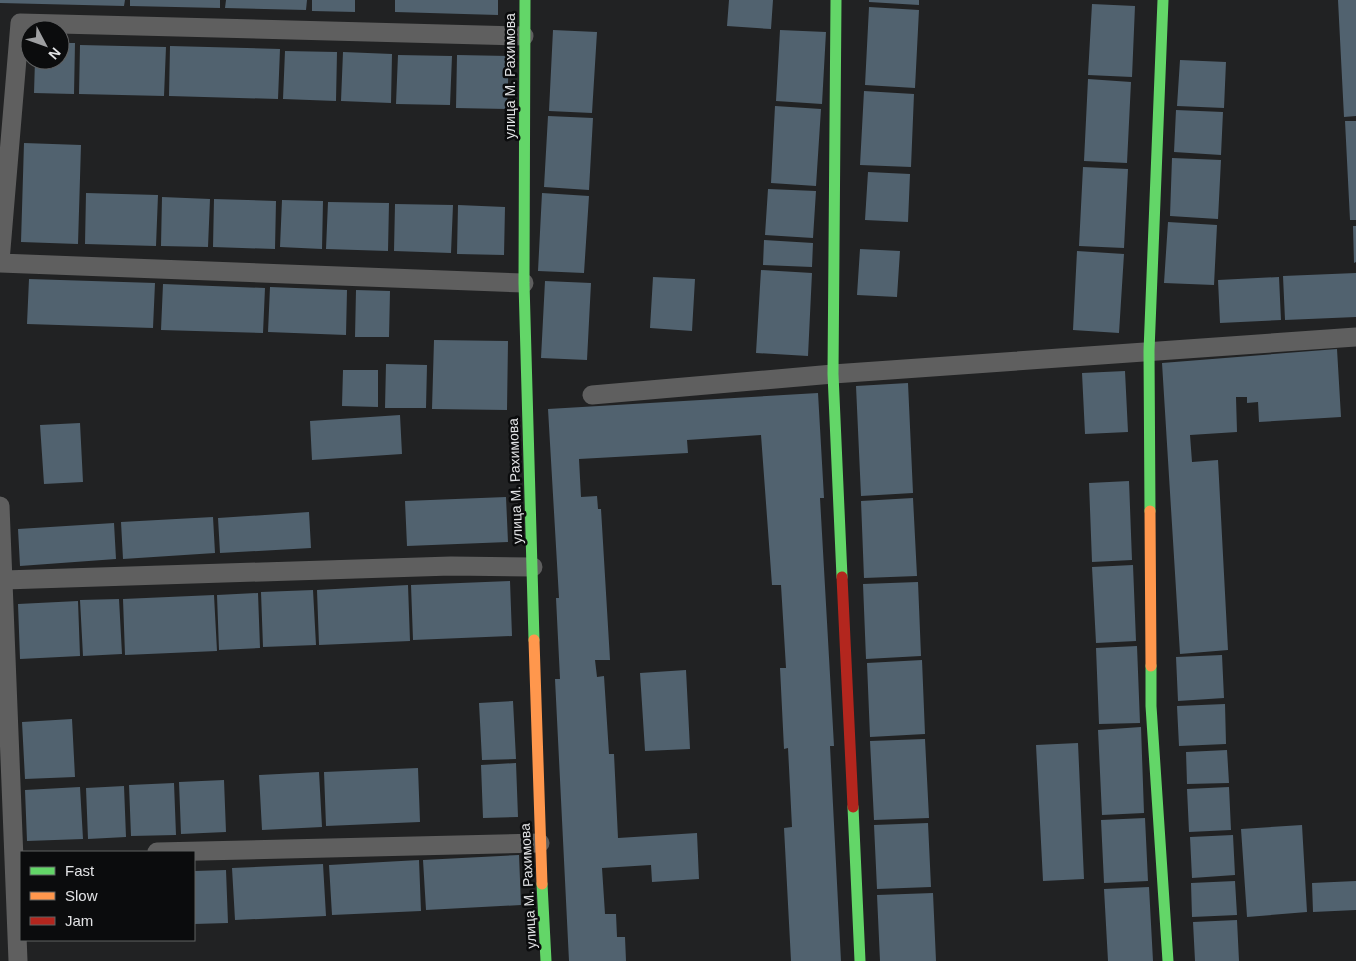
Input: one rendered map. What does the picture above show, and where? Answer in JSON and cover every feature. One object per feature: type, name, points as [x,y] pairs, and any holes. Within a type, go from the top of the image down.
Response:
[{"type":"street","name":"улица М. Рахимова","points":[[526,0],[524,36],[524,283],[540,843],[546,961]]},
{"type":"street","points":[[836,0],[833,374],[860,961]]},
{"type":"street","points":[[1163,0],[1149,351],[1151,706],[1168,961]]},
{"type":"street","points":[[524,36],[20,22],[0,262],[524,283]]},
{"type":"street","points":[[592,395],[833,374],[1356,337]]},
{"type":"street","points":[[0,506],[18,856],[18,961]]},
{"type":"street","points":[[4,580],[451,566],[533,567]]},
{"type":"street","points":[[195,851],[540,843]]},
{"type":"building","points":[[0,0],[125,0],[124,6],[0,3]]},
{"type":"building","points":[[130,0],[220,0],[220,8],[130,6]]},
{"type":"building","points":[[226,0],[307,0],[306,10],[225,8]]},
{"type":"building","points":[[312,0],[355,0],[355,12],[312,11]]},
{"type":"building","points":[[395,0],[498,0],[498,15],[395,12]]},
{"type":"building","points":[[729,0],[773,0],[771,29],[727,26]]},
{"type":"building","points":[[869,0],[919,0],[919,5],[869,2]]},
{"type":"building","points":[[1338,0],[1356,0],[1356,116],[1344,117]]},
{"type":"building","points":[[1092,4],[1135,6],[1132,77],[1088,75]]},
{"type":"building","points":[[869,7],[919,10],[915,88],[865,85]]},
{"type":"building","points":[[553,30],[597,32],[592,113],[549,111]]},
{"type":"building","points":[[780,30],[826,32],[822,104],[776,101]]},
{"type":"building","points":[[70,43],[75,43],[74,94],[34,93],[35,70],[70,70]]},
{"type":"building","points":[[80,45],[166,47],[164,96],[79,94]]},
{"type":"building","points":[[170,46],[280,49],[278,99],[169,96]]},
{"type":"building","points":[[285,51],[337,52],[336,101],[283,99]]},
{"type":"building","points":[[343,52],[392,54],[391,103],[341,101]]},
{"type":"building","points":[[398,55],[452,56],[450,105],[396,104]]},
{"type":"building","points":[[457,55],[509,56],[507,109],[456,108]]},
{"type":"building","points":[[1180,60],[1226,62],[1224,108],[1177,106]]},
{"type":"building","points":[[1088,79],[1131,82],[1127,163],[1084,161]]},
{"type":"building","points":[[864,91],[914,94],[911,167],[860,165]]},
{"type":"building","points":[[775,106],[821,109],[816,186],[771,183]]},
{"type":"building","points":[[1176,110],[1223,112],[1221,155],[1174,152]]},
{"type":"building","points":[[548,116],[593,118],[589,190],[544,187]]},
{"type":"building","points":[[1345,121],[1356,121],[1356,220],[1350,220]]},
{"type":"building","points":[[24,143],[81,145],[78,244],[21,242]]},
{"type":"building","points":[[1172,158],[1221,160],[1218,219],[1170,216]]},
{"type":"building","points":[[1083,167],[1128,169],[1124,248],[1079,246]]},
{"type":"building","points":[[868,172],[910,174],[908,222],[865,220]]},
{"type":"building","points":[[768,189],[816,191],[813,238],[765,235]]},
{"type":"building","points":[[86,193],[158,195],[156,246],[85,244]]},
{"type":"building","points":[[542,193],[589,196],[584,273],[538,271]]},
{"type":"building","points":[[162,197],[210,199],[208,247],[161,246]]},
{"type":"building","points":[[214,199],[276,201],[275,249],[213,247]]},
{"type":"building","points":[[282,200],[323,201],[322,249],[280,247]]},
{"type":"building","points":[[328,202],[389,203],[388,251],[326,249]]},
{"type":"building","points":[[395,204],[453,205],[451,253],[394,251]]},
{"type":"building","points":[[458,205],[505,207],[504,255],[457,254]]},
{"type":"building","points":[[1168,222],[1217,225],[1214,285],[1164,283]]},
{"type":"building","points":[[1353,226],[1356,226],[1356,262],[1354,263]]},
{"type":"building","points":[[764,240],[813,243],[812,267],[763,265]]},
{"type":"building","points":[[860,249],[900,251],[897,297],[857,295]]},
{"type":"building","points":[[1077,251],[1124,254],[1119,333],[1073,330]]},
{"type":"building","points":[[761,270],[812,273],[808,356],[756,353]]},
{"type":"building","points":[[1356,273],[1356,317],[1285,320],[1283,276]]},
{"type":"building","points":[[653,277],[695,279],[692,331],[650,328]]},
{"type":"building","points":[[1279,277],[1281,320],[1220,323],[1218,280]]},
{"type":"building","points":[[29,279],[155,283],[153,328],[27,324]]},
{"type":"building","points":[[545,281],[591,283],[587,360],[541,358]]},
{"type":"building","points":[[163,284],[265,288],[263,333],[161,330]]},
{"type":"building","points":[[270,287],[347,290],[346,335],[268,332]]},
{"type":"building","points":[[356,290],[390,291],[389,337],[355,337]]},
{"type":"building","points":[[434,340],[508,341],[507,410],[432,409]]},
{"type":"building","points":[[1337,349],[1341,417],[1259,422],[1258,402],[1247,403],[1247,397],[1236,397],[1237,432],[1190,435],[1192,462],[1218,460],[1228,650],[1180,654],[1162,363]]},
{"type":"building","points":[[386,364],[427,365],[426,408],[385,408]]},
{"type":"building","points":[[343,370],[378,370],[378,407],[342,406]]},
{"type":"building","points":[[1125,371],[1128,432],[1085,434],[1082,373]]},
{"type":"building","points":[[908,383],[913,493],[861,496],[856,386]]},
{"type":"building","points":[[818,393],[824,498],[820,498],[834,746],[830,746],[841,961],[791,961],[784,828],[792,827],[788,748],[784,749],[780,668],[786,668],[781,585],[772,585],[761,435],[687,440],[688,453],[579,459],[581,497],[597,496],[598,509],[601,509],[610,660],[595,660],[597,677],[604,676],[609,754],[614,754],[618,838],[697,833],[699,879],[652,882],[651,865],[602,868],[605,914],[616,914],[617,937],[625,937],[626,961],[569,961],[555,679],[560,679],[556,598],[559,598],[548,409]]},
{"type":"building","points":[[400,415],[402,454],[312,460],[310,421]]},
{"type":"building","points":[[80,423],[83,482],[44,484],[40,425]]},
{"type":"building","points":[[1129,481],[1132,560],[1092,562],[1089,483]]},
{"type":"building","points":[[506,497],[508,542],[407,546],[405,501]]},
{"type":"building","points":[[913,498],[917,576],[864,578],[861,501]]},
{"type":"building","points":[[309,512],[311,548],[220,553],[218,518]]},
{"type":"building","points":[[213,517],[215,553],[123,559],[121,522]]},
{"type":"building","points":[[114,523],[116,559],[20,566],[18,529]]},
{"type":"building","points":[[1133,565],[1136,641],[1096,643],[1092,567]]},
{"type":"building","points":[[510,581],[512,636],[413,640],[411,585]]},
{"type":"building","points":[[918,582],[921,656],[866,659],[863,584]]},
{"type":"building","points":[[408,585],[410,641],[319,645],[317,590]]},
{"type":"building","points":[[313,590],[316,645],[263,647],[261,592]]},
{"type":"building","points":[[258,593],[260,648],[219,650],[217,595]]},
{"type":"building","points":[[214,595],[217,651],[125,655],[123,599]]},
{"type":"building","points":[[119,599],[122,654],[83,656],[80,600]]},
{"type":"building","points":[[78,601],[80,656],[20,659],[18,604]]},
{"type":"building","points":[[1137,646],[1140,723],[1099,724],[1096,648]]},
{"type":"building","points":[[1222,655],[1224,698],[1178,701],[1176,657]]},
{"type":"building","points":[[922,660],[925,734],[870,737],[867,663]]},
{"type":"building","points":[[686,670],[690,749],[645,751],[640,673]]},
{"type":"building","points":[[513,701],[516,759],[482,760],[479,703]]},
{"type":"building","points":[[1225,704],[1226,744],[1179,746],[1177,706]]},
{"type":"building","points":[[72,719],[75,777],[25,779],[22,722]]},
{"type":"building","points":[[1141,727],[1144,813],[1102,815],[1098,730]]},
{"type":"building","points":[[925,739],[929,818],[874,820],[870,741]]},
{"type":"building","points":[[1078,743],[1084,879],[1043,881],[1036,745]]},
{"type":"building","points":[[1227,750],[1229,783],[1187,784],[1186,752]]},
{"type":"building","points":[[516,763],[518,817],[483,818],[481,765]]},
{"type":"building","points":[[418,768],[420,822],[326,826],[324,772]]},
{"type":"building","points":[[319,772],[322,827],[262,830],[259,775]]},
{"type":"building","points":[[224,780],[226,832],[181,834],[179,782]]},
{"type":"building","points":[[174,783],[176,835],[131,836],[129,785]]},
{"type":"building","points":[[124,786],[126,837],[88,839],[86,788]]},
{"type":"building","points":[[80,787],[83,839],[27,841],[25,790]]},
{"type":"building","points":[[1229,787],[1231,830],[1189,832],[1187,789]]},
{"type":"building","points":[[1145,818],[1148,881],[1104,883],[1101,820]]},
{"type":"building","points":[[928,823],[931,887],[877,889],[874,825]]},
{"type":"building","points":[[1302,825],[1307,912],[1247,917],[1241,829]]},
{"type":"building","points":[[1233,835],[1235,875],[1192,878],[1190,837]]},
{"type":"building","points":[[519,855],[521,905],[426,910],[423,860]]},
{"type":"building","points":[[419,860],[421,911],[332,915],[329,865]]},
{"type":"building","points":[[323,864],[326,916],[235,920],[232,868]]},
{"type":"building","points":[[226,870],[228,923],[195,924],[195,871]]},
{"type":"building","points":[[1235,881],[1237,915],[1192,917],[1191,883]]},
{"type":"building","points":[[1356,881],[1356,910],[1313,912],[1312,883]]},
{"type":"building","points":[[1149,887],[1153,961],[1108,961],[1104,889]]},
{"type":"building","points":[[933,893],[936,961],[880,961],[877,895]]},
{"type":"building","points":[[1237,920],[1239,961],[1195,961],[1193,922]]},
{"type":"traffic: fast","points":[[525,0],[524,283],[534,640]]},
{"type":"traffic: fast","points":[[836,0],[833,374],[842,577]]},
{"type":"traffic: fast","points":[[1150,511],[1149,351],[1163,0]]},
{"type":"traffic: fast","points":[[1151,666],[1151,706],[1168,961]]},
{"type":"traffic: fast","points":[[853,807],[860,961]]},
{"type":"traffic: fast","points":[[542,884],[546,961]]},
{"type":"traffic: slow","points":[[1150,511],[1151,666]]},
{"type":"traffic: slow","points":[[534,640],[542,884]]},
{"type":"traffic: jam","points":[[842,577],[853,807]]}]
